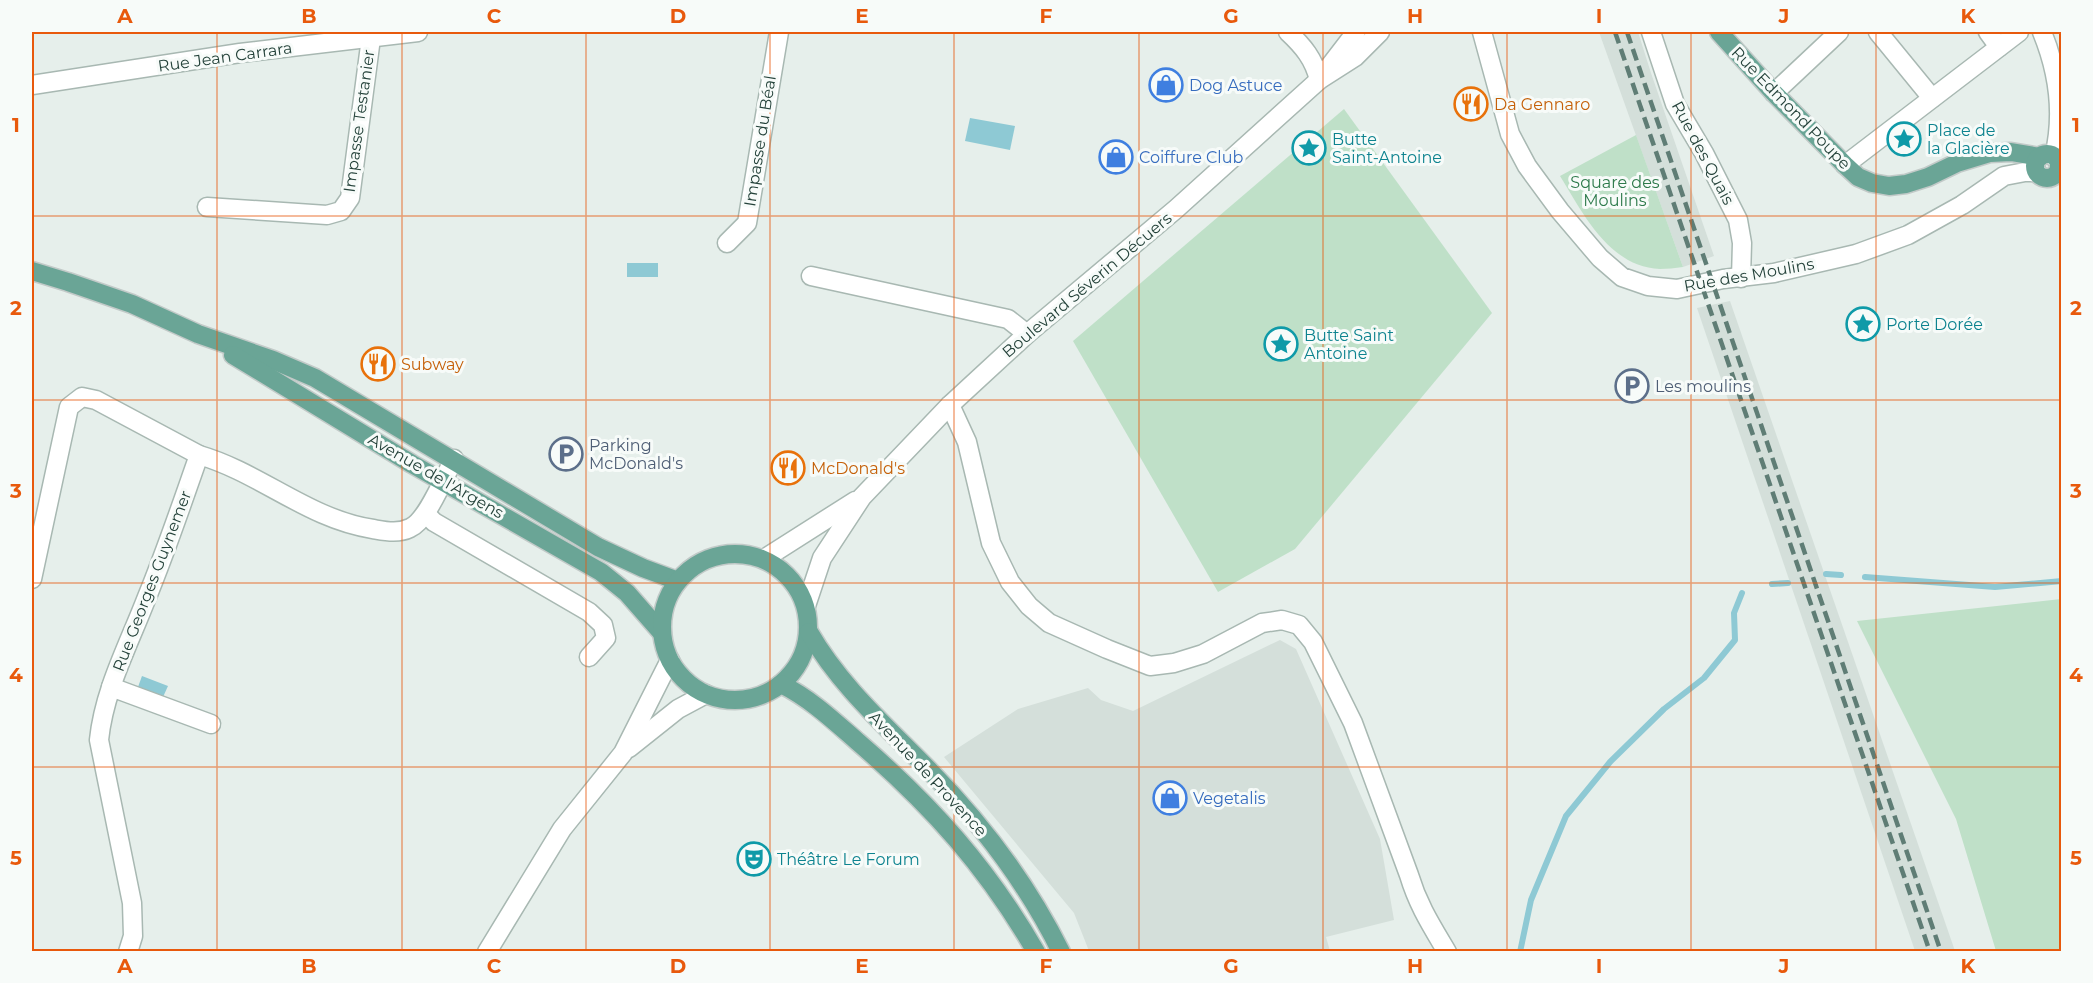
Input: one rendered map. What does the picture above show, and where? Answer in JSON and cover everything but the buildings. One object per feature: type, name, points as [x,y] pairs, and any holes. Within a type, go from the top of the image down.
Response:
[{"type":"main road","name":"Rue Edmond Poupe","points":[[1719,32],[1774,93],[1845,165],[1858,177],[1872,183],[1889,186],[1928,177],[1957,163],[1990,153],[2011,152],[2052,169]]},
{"type":"main road","name":"Avenue de l'Argens","points":[[32,272],[132,304],[198,334],[273,360],[315,378],[598,547],[678,581]]},
{"type":"main road","name":"Avenue de l'Argens","points":[[198,334],[442,481],[601,572],[627,592],[662,633]]},
{"type":"main road","points":[[727,554],[746,554],[764,560],[782,571],[796,586],[806,606],[809,632],[804,652],[795,670],[782,684],[768,693],[753,699],[737,701],[706,694],[691,686],[669,660],[662,633],[665,605],[678,581],[708,558],[727,554]]},
{"type":"main road","name":"Avenue de Provence","points":[[809,632],[835,672],[857,698],[931,772],[998,850],[1018,877],[1061,951]]},
{"type":"main road","name":"Avenue de Provence","points":[[782,684],[810,701],[891,771],[939,817],[979,865],[1017,919],[1036,951]]},
{"type":"street","name":"Rue Jean Carrara","points":[[32,85],[268,41],[371,38],[418,32]]},
{"type":"street","name":"Impasse du Béal","points":[[727,243],[747,223],[779,32]]},
{"type":"street","points":[[1288,32],[1304,47],[1316,68],[1319,80]]},
{"type":"street","name":"Boulevard Séverin Décuers","points":[[1319,80],[1356,32]]},
{"type":"street","name":"Boulevard Séverin Décuers","points":[[806,606],[822,558],[862,497],[950,405],[1027,334],[1176,210],[1319,80],[1355,57],[1380,32]]},
{"type":"street","name":"Rue des Moulins","points":[[1482,32],[1510,134],[1527,166],[1560,211],[1600,258],[1622,277],[1648,286],[1677,289],[1856,254],[1908,235],[1962,205],[2004,176],[2052,169]]},
{"type":"street","name":"Rue des Quais","points":[[1651,32],[1675,104],[1704,153],[1738,220],[1742,243],[1741,278]]},
{"type":"street","points":[[1774,93],[1839,32]]},
{"type":"street","points":[[1878,32],[1932,98]]},
{"type":"street","points":[[1988,32],[1999,47]]},
{"type":"street","points":[[1845,165],[2019,32]]},
{"type":"street","points":[[2042,32],[2048,46],[2059,98],[2060,123],[2052,169]]},
{"type":"street","name":"Impasse Testanier","points":[[207,207],[327,215],[341,211],[350,198],[371,38]]},
{"type":"street","points":[[811,276],[1008,319],[1027,334]]},
{"type":"street","points":[[32,579],[69,407],[82,397],[100,402],[307,508],[349,525],[391,532],[410,528],[426,514],[454,459]]},
{"type":"street","points":[[950,405],[967,442],[991,543],[1010,582],[1029,606],[1049,623],[1150,666],[1174,663],[1203,654],[1262,623],[1282,620],[1299,625],[1313,642],[1353,723],[1415,896],[1447,951]]},
{"type":"street","name":"Rue Georges Guynemer","points":[[128,951],[133,936],[132,903],[99,740],[101,718],[200,455]]},
{"type":"street","name":"Boulevard Séverin Décuers","points":[[764,560],[862,497]]},
{"type":"street","points":[[426,514],[434,522],[589,612],[603,625],[606,638],[590,657]]},
{"type":"street","points":[[487,951],[562,829],[623,753],[669,660]]},
{"type":"street","points":[[111,687],[211,724]]},
{"type":"street","points":[[623,753],[678,709],[706,694]]},
{"type":"shaded area","points":[[1599,32],[1638,32],[1714,256],[1683,267]]},
{"type":"shaded area","points":[[1730,301],[1955,951],[1915,951],[1697,308]]},
{"type":"shaded area","name":"Vegetalis","points":[[1280,640],[1296,649],[1380,839],[1394,920],[1326,937],[1330,951],[1089,951],[1074,913],[944,757],[1018,709],[1088,688],[1101,700],[1133,711]]},
{"type":"green space","points":[[1344,109],[1492,313],[1295,549],[1218,592],[1073,341]]},
{"type":"green space","name":"Square des Moulins","points":[[1636,135],[1683,267],[1660,269],[1642,266],[1626,259],[1600,236],[1588,221],[1560,176]]},
{"type":"green space","points":[[2061,599],[2061,951],[1996,951],[1956,819],[1857,621]]},
{"type":"water","points":[[970,118],[1015,126],[1010,150],[965,141]]},
{"type":"water","points":[[627,263],[658,263],[658,277],[627,277]]},
{"type":"water","points":[[142,676],[168,686],[163,697],[138,687]]},
{"type":"waterway","points":[[1826,574],[1841,575]]},
{"type":"waterway","points":[[1865,577],[1995,587],[2062,581]]},
{"type":"waterway","points":[[1772,584],[1788,583]]},
{"type":"waterway","points":[[1520,952],[1531,900],[1566,816],[1610,762],[1664,709],[1704,678],[1735,640],[1734,613],[1742,593]]},
{"type":"railway","points":[[1615,32],[1930,952]]},
{"type":"railway","points":[[1627,32],[1941,952]]},
{"type":"place","name":"Dog Astuce","points":[[1166,85]]},
{"type":"place","name":"Da Gennaro","points":[[1471,104]]},
{"type":"place","name":"Place de la Glacière","points":[[1904,139]]},
{"type":"place","name":"Butte Saint-Antoine","points":[[1309,148]]},
{"type":"place","name":"Coiffure Club","points":[[1116,157]]},
{"type":"place","name":"Porte Dorée","points":[[1863,324]]},
{"type":"place","name":"Butte Saint Antoine","points":[[1281,344]]},
{"type":"place","name":"Subway","points":[[378,364]]},
{"type":"place","name":"Les moulins","points":[[1632,386]]},
{"type":"place","name":"Parking McDonald's","points":[[566,454]]},
{"type":"place","name":"McDonald's","points":[[788,468]]},
{"type":"place","name":"Vegetalis","points":[[1170,798]]},
{"type":"place","name":"Théâtre Le Forum","points":[[754,859]]}]
